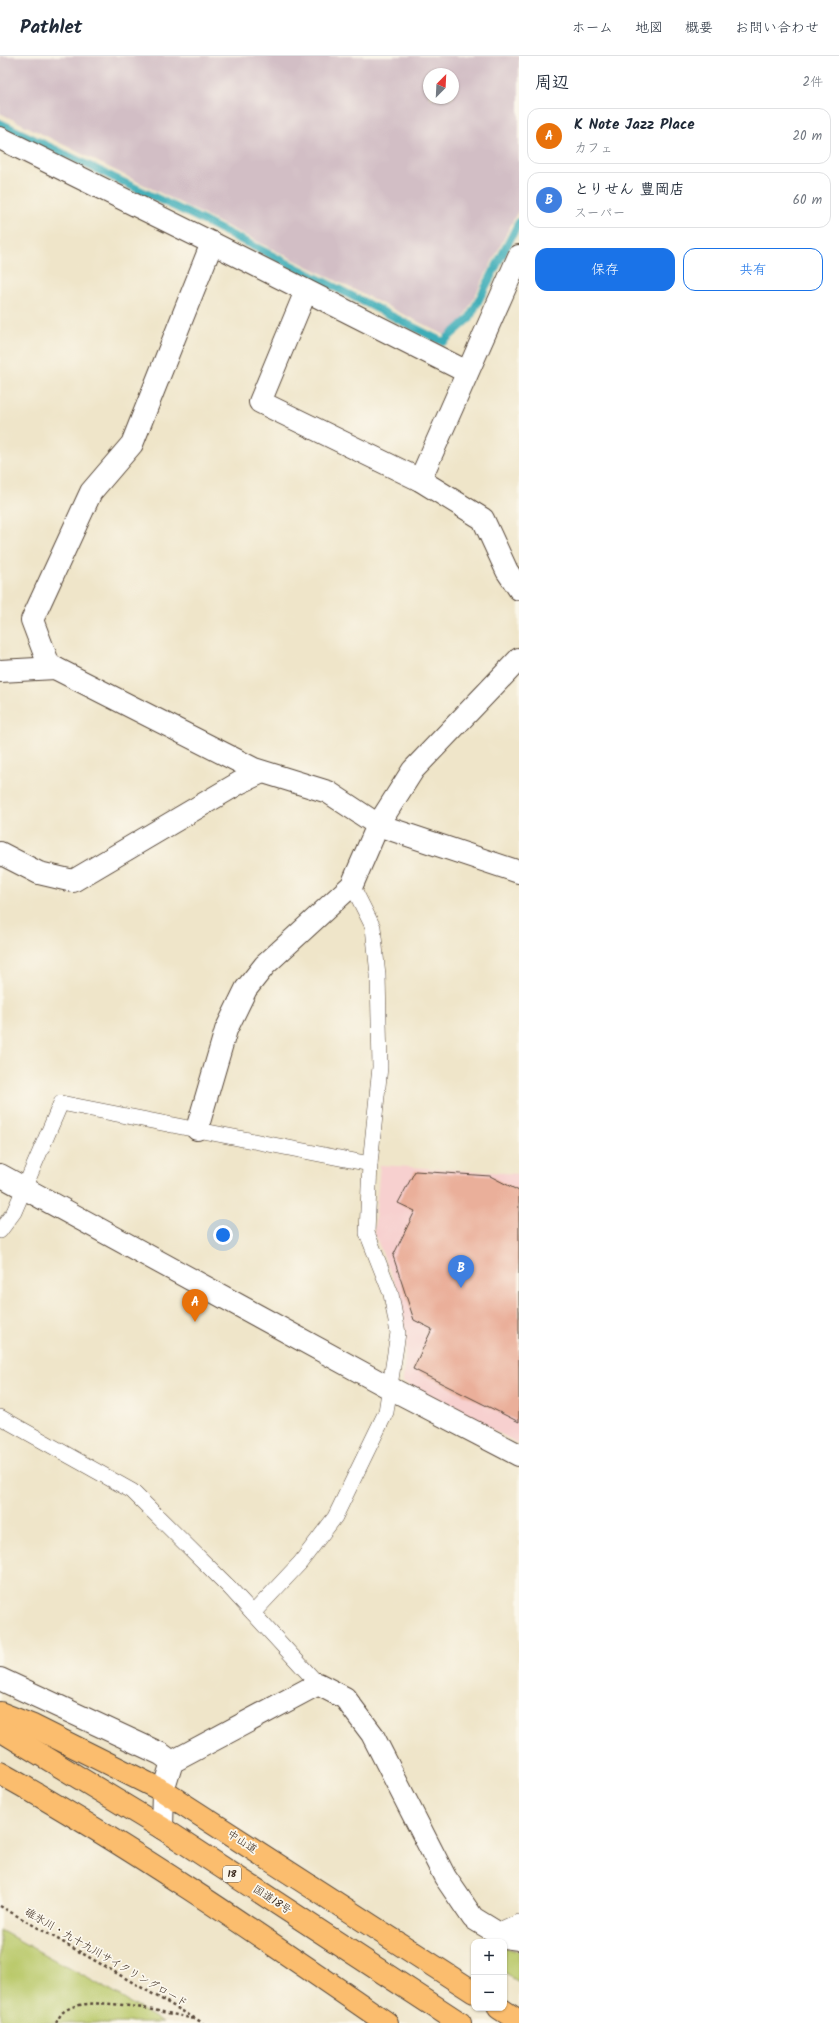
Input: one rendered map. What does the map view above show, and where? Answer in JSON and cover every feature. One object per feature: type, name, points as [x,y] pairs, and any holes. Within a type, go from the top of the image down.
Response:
[{"type":"highway","name":"中山道","points":[[0,1713],[33,1726],[163,1791],[471,1990]]},
{"type":"highway","name":"国道18号","points":[[0,1730],[162,1828],[460,2023]]},
{"type":"highway","points":[[0,1773],[126,1849],[247,1926],[387,2023]]},
{"type":"highway","points":[[504,2011],[519,2021]]},
{"type":"street","points":[[0,138],[467,372]]},
{"type":"street","points":[[212,243],[132,444],[91,492],[32,620],[49,665],[262,772],[328,792],[378,825],[519,872]]},
{"type":"street","points":[[420,480],[519,256]]},
{"type":"street","points":[[306,291],[260,402],[420,480],[483,519],[507,571],[519,589]]},
{"type":"street","points":[[197,1129],[226,1030],[246,989],[265,965],[352,885],[378,825],[413,770],[516,666]]},
{"type":"street","points":[[0,672],[55,668]]},
{"type":"street","points":[[0,853],[39,873],[73,881],[239,783],[262,772]]},
{"type":"street","points":[[0,1175],[390,1388],[519,1455]]},
{"type":"street","points":[[0,1679],[161,1754],[172,1762]]},
{"type":"street","points":[[162,1828],[163,1791],[172,1762],[318,1684],[345,1698],[372,1734],[445,1877],[473,1918],[504,1937],[519,1939]]},
{"type":"lane","points":[[253,1613],[300,1563],[335,1517],[386,1412],[398,1333],[391,1294],[367,1232],[370,1164],[380,1067],[378,976],[373,927],[352,885]]},
{"type":"lane","points":[[0,1231],[14,1212],[61,1103],[370,1164]]},
{"type":"lane","points":[[0,1417],[132,1491],[229,1587],[318,1684]]},
{"type":"lane","points":[[497,1932],[519,1922]]},
{"type":"path","name":"碓氷川・九十九川サイクリングロード","points":[[0,1906],[203,2023]]},
{"type":"path","points":[[56,2023],[63,2012],[80,2004],[98,2003],[126,2006],[197,2019]]},
{"type":"shaded area","points":[[0,56],[519,56],[519,209],[453,339],[0,113]]},
{"type":"shaded area","points":[[380,1165],[519,1174],[519,1444],[403,1382],[406,1337],[399,1293],[374,1233]]},
{"type":"green space","points":[[0,1930],[109,1990],[163,2023],[0,2023]]},
{"type":"green space","points":[[507,1949],[519,1951],[519,1982],[507,1975]]},
{"type":"building","points":[[415,1171],[490,1176],[519,1191],[519,1422],[413,1369],[432,1329],[414,1320],[393,1256],[415,1211],[398,1203]]},
{"type":"waterway","points":[[0,123],[194,216],[443,342],[469,319],[519,222]]},
{"type":"place","name":"とりせん 豊岡店","points":[[461,1288]]},
{"type":"place","name":"K Note Jazz Place","points":[[195,1322]]}]
